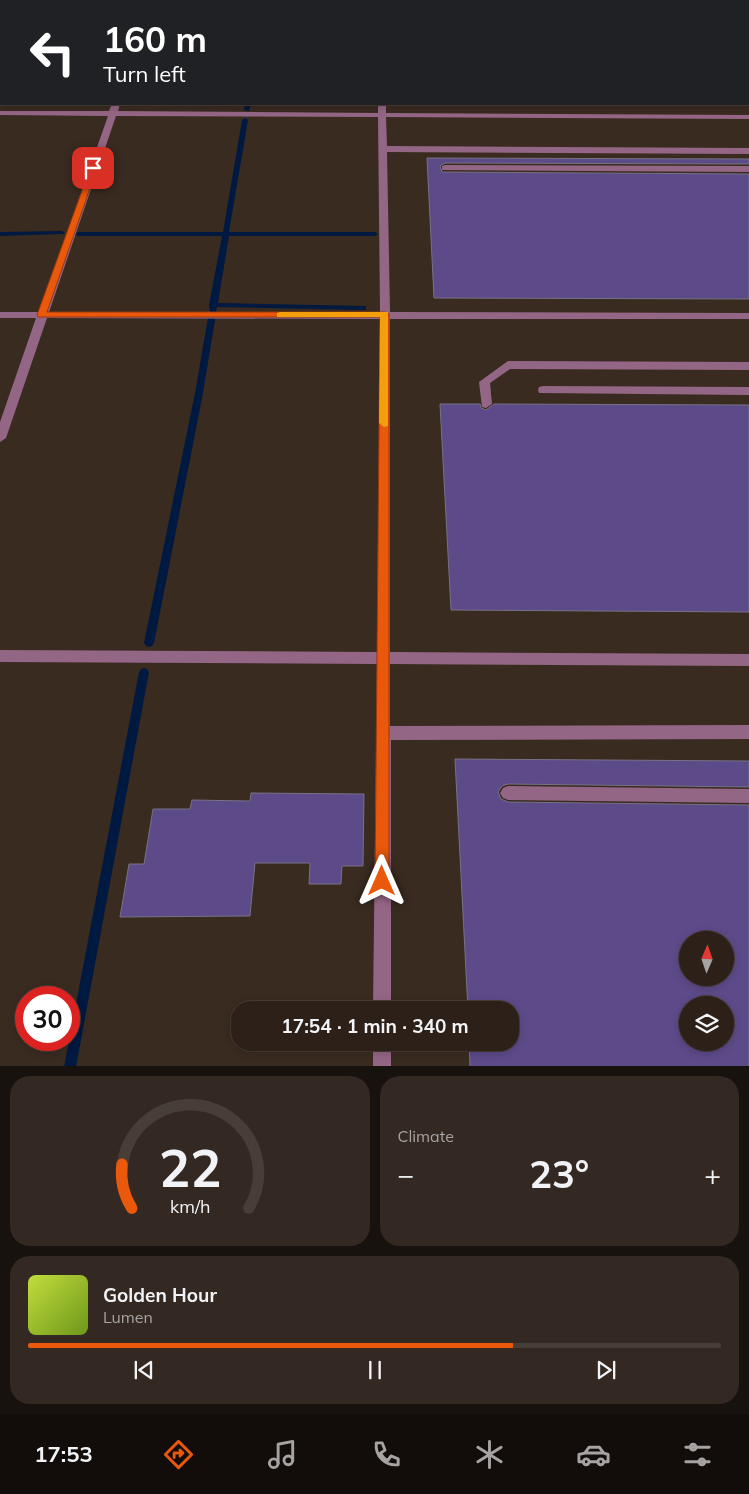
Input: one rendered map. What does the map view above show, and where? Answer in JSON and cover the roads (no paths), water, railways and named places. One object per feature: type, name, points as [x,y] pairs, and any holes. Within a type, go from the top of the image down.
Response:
[{"type":"street","points":[[0,0],[27,0]]},
{"type":"street","points":[[0,438],[114,108]]},
{"type":"street","points":[[0,113],[114,108],[382,109],[749,117]]},
{"type":"street","points":[[382,109],[385,314],[382,1001]]},
{"type":"street","points":[[382,149],[749,151]]},
{"type":"street","points":[[444,168],[749,169]]},
{"type":"street","points":[[0,315],[385,314],[749,316]]},
{"type":"street","points":[[486,404],[484,382],[508,365],[749,366]]},
{"type":"street","points":[[543,390],[749,391]]},
{"type":"street","points":[[0,656],[749,660]]},
{"type":"street","points":[[383,733],[749,732]]},
{"type":"street","points":[[508,793],[749,796]]},
{"type":"street","points":[[382,1051],[382,1066]]},
{"type":"waterway","points":[[247,110],[248,105]]},
{"type":"waterway","points":[[214,305],[245,120]]},
{"type":"waterway","points":[[0,234],[62,233]]},
{"type":"waterway","points":[[78,234],[225,234]]},
{"type":"waterway","points":[[229,234],[375,234]]},
{"type":"waterway","points":[[213,310],[214,305]]},
{"type":"waterway","points":[[214,305],[363,308]]},
{"type":"waterway","points":[[149,643],[199,393],[211,320]]},
{"type":"waterway","points":[[70,1066],[144,672]]}]
